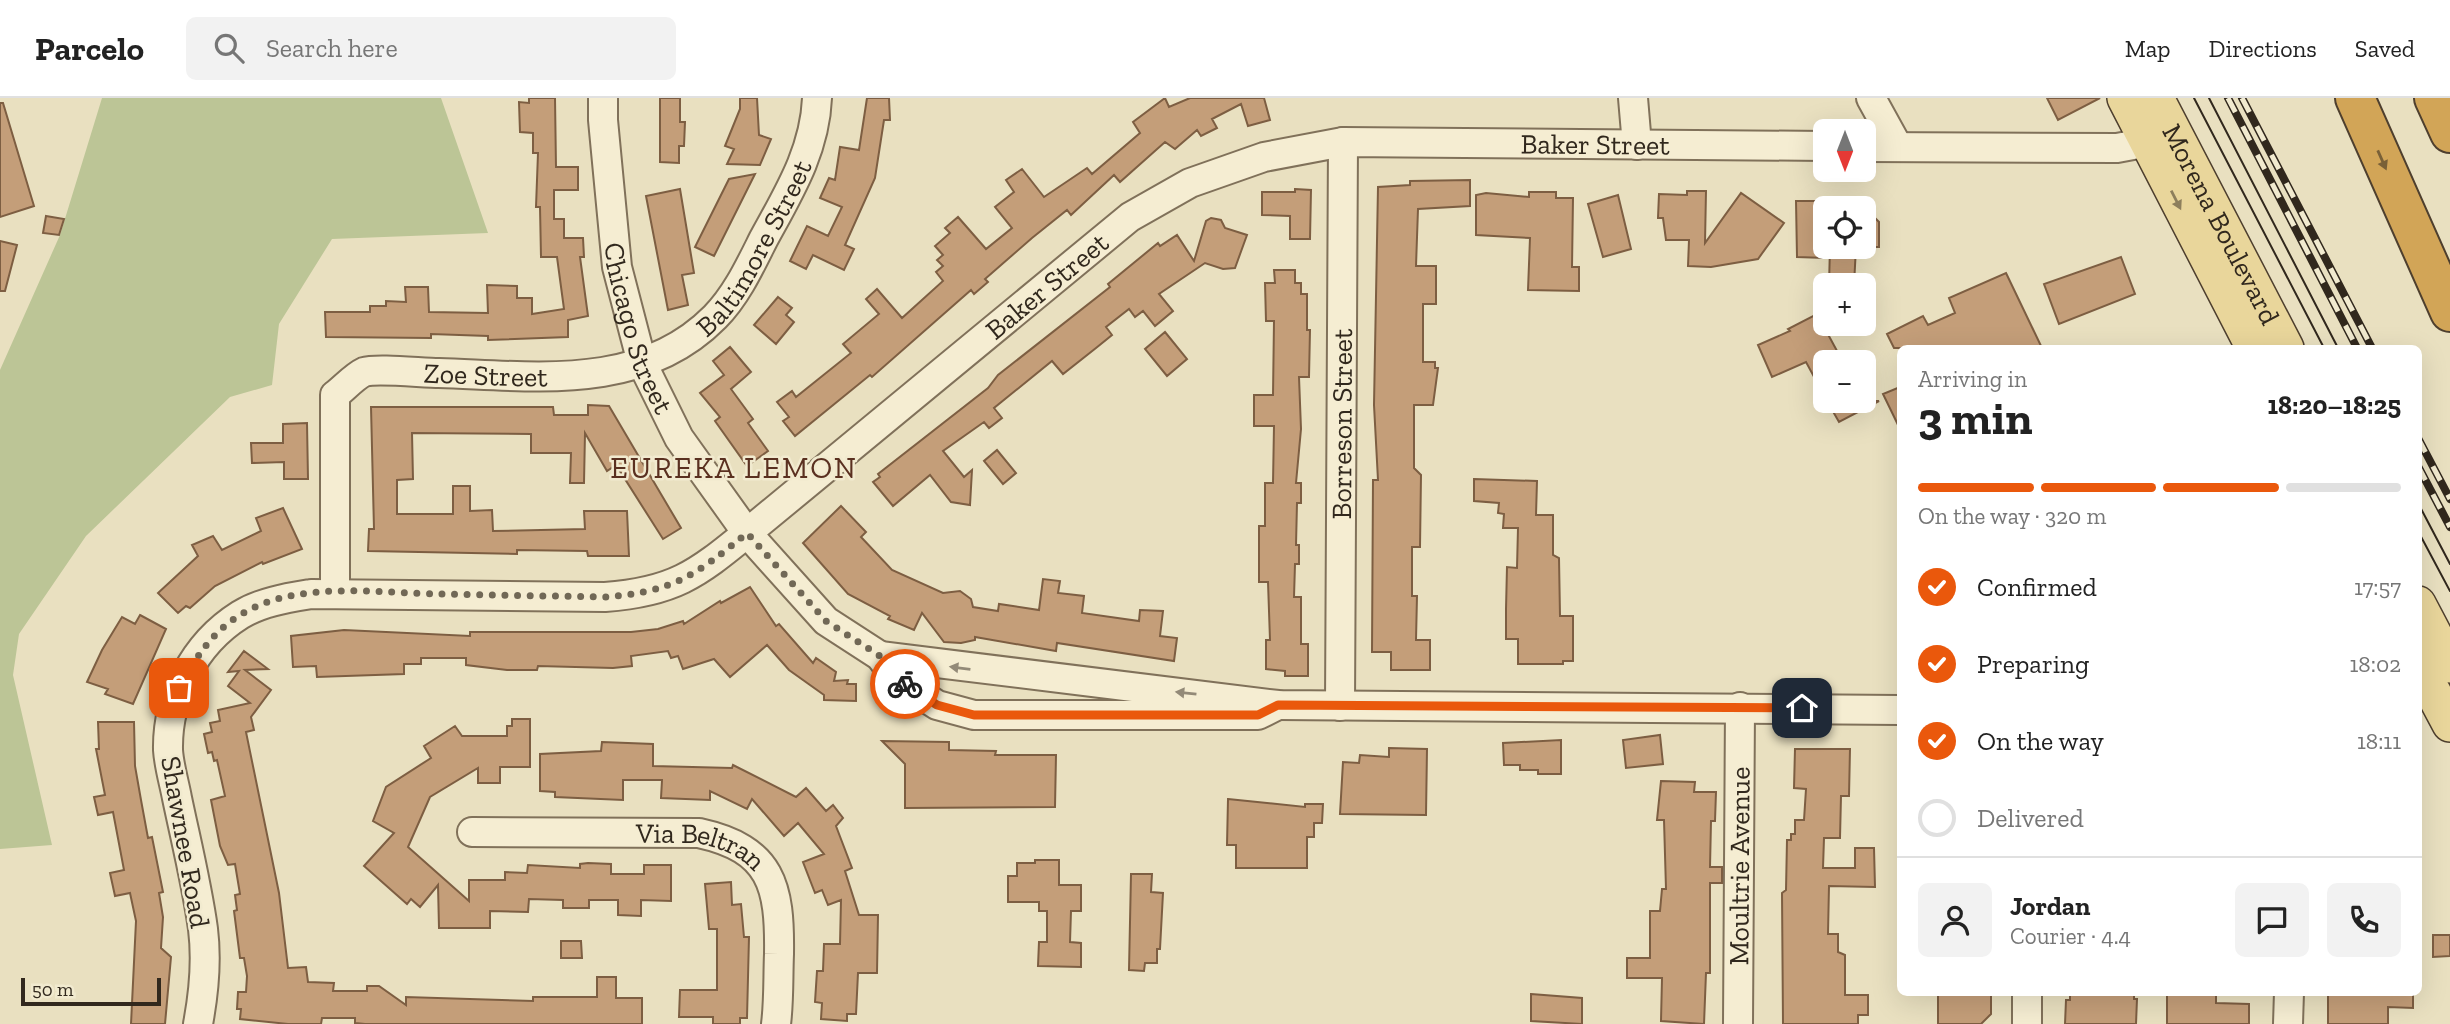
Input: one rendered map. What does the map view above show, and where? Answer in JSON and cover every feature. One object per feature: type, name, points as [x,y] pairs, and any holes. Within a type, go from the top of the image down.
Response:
[{"type":"highway","points":[[2355,98],[2450,312]]},
{"type":"highway","points":[[2434,98],[2450,133]]},
{"type":"main road","name":"Morena Boulevard","points":[[2124,98],[2157,121],[2284,345]]},
{"type":"main road","name":"Morena Boulevard","points":[[2157,121],[2253,345]]},
{"type":"main road","points":[[2422,612],[2450,665]]},
{"type":"main road","points":[[2422,673],[2440,713]]},
{"type":"street","name":"Chicago Street","points":[[603,98],[617,267],[642,363],[679,438],[747,533],[826,621],[880,656]]},
{"type":"street","name":"Baltimore Street","points":[[642,363],[691,337],[716,316],[745,275],[800,170],[811,143],[817,98]]},
{"type":"street","points":[[1633,98],[1637,145]]},
{"type":"street","points":[[1871,98],[1898,147]]},
{"type":"street","points":[[1876,147],[2117,148],[2157,121]]},
{"type":"street","name":"Baker Street","points":[[335,593],[605,597],[642,594],[674,585],[704,568],[1130,217],[1190,183],[1264,157],[1343,142],[1813,146]]},
{"type":"street","name":"Borreson Street","points":[[1340,706],[1343,142]]},
{"type":"street","name":"Zoe Street","points":[[335,593],[335,395],[364,372],[546,376],[616,372],[642,363]]},
{"type":"street","name":"Shawnee Road","points":[[198,1024],[204,993],[203,928],[168,752],[170,720],[179,688],[197,655],[216,633],[241,615],[271,601],[335,593]]},
{"type":"street","points":[[880,656],[897,679],[937,705],[974,715],[1258,715],[1278,705]]},
{"type":"street","points":[[880,656],[1278,705],[1897,710]]},
{"type":"street","name":"Moultrie Avenue","points":[[1738,1024],[1740,707]]},
{"type":"street","name":"Via Beltran","points":[[472,832],[699,833],[727,839],[752,853],[772,879],[780,912],[776,1024]]},
{"type":"street","points":[[2027,996],[2027,1024]]},
{"type":"street","points":[[2288,1024],[2289,996]]},
{"type":"green space","points":[[102,98],[441,98],[488,233],[332,239],[279,324],[272,385],[230,397],[86,536],[19,634],[13,675],[52,845],[0,849],[0,370],[60,235]]},
{"type":"building","points":[[529,98],[555,98],[556,167],[578,167],[578,190],[554,190],[554,219],[564,219],[564,238],[583,238],[584,257],[580,257],[588,316],[568,320],[568,337],[488,340],[488,336],[431,334],[431,338],[326,337],[325,312],[370,312],[370,306],[386,306],[386,301],[406,302],[405,287],[428,287],[429,312],[488,313],[487,285],[517,286],[517,298],[532,298],[532,314],[564,309],[557,257],[541,257],[540,207],[536,207],[538,153],[533,153],[533,133],[520,132],[519,102],[529,103]]},
{"type":"building","points":[[660,98],[680,98],[680,122],[685,122],[684,146],[679,146],[679,163],[660,162]]},
{"type":"building","points":[[740,98],[757,98],[759,135],[771,139],[760,165],[727,164],[734,149],[725,146],[740,109]]},
{"type":"building","points":[[867,98],[889,98],[890,120],[884,120],[875,178],[845,245],[854,249],[844,270],[813,255],[806,269],[790,261],[807,226],[828,236],[842,207],[820,198],[829,178],[835,180],[840,147],[859,150]]},
{"type":"building","points":[[1165,98],[1169,107],[1190,98],[1264,98],[1270,120],[1248,126],[1241,104],[1212,119],[1217,128],[1201,136],[1197,130],[1175,149],[1165,142],[1120,182],[1114,175],[1071,215],[1067,210],[1032,238],[985,279],[988,282],[974,294],[971,290],[872,377],[870,375],[795,436],[783,421],[789,417],[777,402],[792,391],[796,397],[851,353],[843,344],[879,314],[866,299],[877,289],[902,318],[943,281],[936,272],[943,266],[937,260],[943,255],[935,246],[950,233],[945,228],[958,217],[986,249],[1012,228],[995,207],[1014,192],[1006,180],[1022,169],[1044,197],[1087,168],[1092,174],[1140,133],[1133,122]]},
{"type":"building","points":[[2047,98],[2100,98],[2058,120]]},
{"type":"building","points":[[0,103],[3,103],[34,206],[0,217]]},
{"type":"building","points":[[755,174],[714,256],[695,247],[729,179]]},
{"type":"building","points":[[1470,180],[1470,206],[1418,209],[1416,266],[1436,266],[1436,304],[1423,304],[1423,362],[1435,362],[1435,368],[1438,368],[1433,405],[1414,405],[1414,468],[1421,475],[1420,547],[1412,547],[1412,596],[1417,596],[1416,640],[1430,640],[1430,670],[1391,670],[1391,652],[1372,652],[1373,480],[1378,480],[1374,405],[1378,187],[1410,185],[1410,181]]},
{"type":"building","points":[[680,189],[694,273],[682,275],[688,305],[668,310],[646,196]]},
{"type":"building","points":[[1295,189],[1311,190],[1310,239],[1290,239],[1290,216],[1262,215],[1262,192],[1295,192]]},
{"type":"building","points":[[1687,191],[1706,191],[1705,243],[1741,193],[1784,223],[1758,259],[1711,267],[1688,266],[1689,240],[1666,240],[1663,218],[1658,218],[1659,194],[1687,195]]},
{"type":"building","points":[[1529,192],[1556,192],[1556,198],[1573,198],[1572,267],[1579,267],[1579,291],[1528,290],[1530,238],[1476,235],[1476,195],[1486,193],[1529,197]]},
{"type":"building","points":[[1618,195],[1631,249],[1603,257],[1588,204]]},
{"type":"building","points":[[1796,201],[1813,201],[1813,258],[1797,257]]},
{"type":"building","points":[[46,216],[64,219],[59,235],[43,233]]},
{"type":"building","points":[[1211,218],[1221,220],[1225,228],[1247,235],[1235,268],[1223,269],[1205,263],[1159,294],[1173,311],[1155,326],[1143,311],[1135,317],[1129,309],[1106,327],[1112,335],[1063,374],[1052,361],[994,408],[1002,418],[989,428],[984,422],[943,451],[964,477],[972,470],[970,505],[951,502],[930,475],[893,506],[873,482],[880,477],[878,474],[988,388],[998,375],[1110,287],[1108,284],[1158,243],[1160,246],[1177,235],[1194,261],[1206,221]]},
{"type":"building","points":[[1876,219],[1879,222],[1879,247],[1876,247]]},
{"type":"building","points":[[0,241],[17,245],[5,291],[0,291]]},
{"type":"building","points":[[2121,257],[2135,294],[2059,324],[2044,284]]},
{"type":"building","points":[[1830,259],[1855,259],[1855,273],[1829,273]]},
{"type":"building","points":[[1274,270],[1295,270],[1295,283],[1301,283],[1301,294],[1307,294],[1307,330],[1310,330],[1309,377],[1299,377],[1301,429],[1296,483],[1301,483],[1301,503],[1297,503],[1296,545],[1299,545],[1299,564],[1295,564],[1294,597],[1301,597],[1301,644],[1308,644],[1308,676],[1285,676],[1285,671],[1266,669],[1266,640],[1270,640],[1268,582],[1259,582],[1259,526],[1265,526],[1265,483],[1273,483],[1274,426],[1254,426],[1254,395],[1273,395],[1274,321],[1266,321],[1265,283],[1275,283]]},
{"type":"building","points":[[2006,273],[2041,345],[1897,345],[1897,348],[1894,348],[1887,334],[1923,316],[1928,325],[1955,313],[1949,298]]},
{"type":"building","points":[[778,297],[792,308],[786,315],[794,322],[776,344],[754,325]]},
{"type":"building","points":[[1813,316],[1813,336],[1829,336],[1836,350],[1813,350],[1813,375],[1806,362],[1772,377],[1758,345],[1790,331],[1788,329]]},
{"type":"building","points":[[1165,332],[1187,359],[1167,376],[1145,349]]},
{"type":"building","points":[[730,347],[751,372],[731,389],[753,419],[748,423],[768,451],[747,466],[715,421],[720,417],[700,393],[724,375],[713,361]]},
{"type":"building","points":[[1897,388],[1897,423],[1883,394]]},
{"type":"building","points":[[588,405],[609,406],[681,528],[663,539],[616,465],[607,471],[585,433],[584,483],[570,483],[571,453],[531,453],[531,434],[412,433],[413,479],[397,480],[397,514],[453,514],[453,486],[470,486],[470,511],[492,510],[493,531],[585,529],[584,511],[627,511],[629,556],[588,556],[587,551],[517,550],[517,554],[368,551],[369,529],[374,529],[371,407],[553,407],[554,415],[588,415]]},
{"type":"building","points":[[1834,413],[1856,413],[1839,422]]},
{"type":"building","points":[[307,423],[308,479],[284,479],[284,462],[252,463],[251,443],[283,443],[283,424]]},
{"type":"building","points":[[997,450],[1016,473],[1003,484],[984,461]]},
{"type":"building","points":[[1474,479],[1537,481],[1536,515],[1553,515],[1553,555],[1559,558],[1560,616],[1573,616],[1573,661],[1563,661],[1563,664],[1518,664],[1518,639],[1506,639],[1506,609],[1507,567],[1517,568],[1518,528],[1503,528],[1504,514],[1498,513],[1499,503],[1474,501]]},
{"type":"building","points":[[841,506],[866,532],[861,537],[892,570],[943,593],[960,591],[971,599],[973,607],[998,611],[999,604],[1039,610],[1043,579],[1060,581],[1058,593],[1084,596],[1082,613],[1139,621],[1140,610],[1163,611],[1160,636],[1177,638],[1174,661],[1057,643],[1056,651],[975,637],[975,640],[961,643],[944,642],[922,613],[914,630],[888,619],[890,616],[848,594],[803,543]]},
{"type":"building","points":[[283,508],[302,549],[263,564],[262,562],[215,586],[190,608],[186,606],[178,613],[158,593],[198,556],[192,545],[213,536],[222,550],[261,531],[256,518]]},
{"type":"building","points":[[750,587],[776,626],[779,624],[813,663],[816,658],[836,672],[834,681],[848,680],[847,684],[856,684],[856,701],[824,700],[824,695],[789,670],[767,645],[730,677],[714,659],[683,669],[678,656],[671,658],[668,651],[631,656],[632,666],[613,668],[538,666],[537,670],[507,670],[466,665],[466,658],[421,658],[421,664],[404,664],[404,674],[317,677],[316,666],[293,667],[291,636],[344,630],[470,636],[470,632],[631,632],[658,629],[683,621],[684,624],[720,601],[721,603]]},
{"type":"building","points":[[140,615],[166,629],[133,704],[105,694],[108,689],[87,682],[122,617],[135,624]]},
{"type":"building","points":[[244,651],[268,669],[245,670],[271,690],[251,717],[254,730],[246,732],[279,893],[288,968],[306,967],[308,982],[334,983],[333,991],[367,991],[367,986],[379,986],[406,1005],[406,997],[533,1001],[533,997],[597,997],[597,977],[616,977],[616,998],[642,998],[642,1024],[365,1024],[355,1023],[355,1018],[322,1018],[321,1024],[288,1024],[240,1019],[241,1009],[237,1009],[238,992],[246,992],[247,976],[244,958],[240,958],[234,911],[237,910],[235,895],[240,894],[235,864],[228,865],[220,846],[211,800],[225,796],[217,760],[214,761],[212,752],[208,753],[204,734],[212,732],[210,723],[220,721],[218,710],[250,703],[228,686],[239,671],[228,672]]},
{"type":"building","points":[[512,719],[530,719],[530,767],[500,767],[500,783],[478,783],[478,768],[430,797],[408,847],[469,901],[469,880],[505,880],[505,872],[527,873],[528,865],[580,868],[580,864],[588,863],[611,864],[611,874],[644,874],[644,865],[671,865],[671,901],[641,900],[641,916],[618,915],[618,900],[589,900],[589,908],[563,908],[563,900],[529,899],[528,912],[490,911],[490,928],[439,928],[438,885],[420,907],[411,899],[407,904],[364,866],[394,833],[373,821],[386,787],[431,758],[424,746],[455,726],[462,736],[507,736],[507,726],[512,726]]},
{"type":"building","points":[[98,722],[134,722],[135,766],[148,838],[152,837],[163,892],[159,893],[163,917],[161,948],[171,957],[165,1024],[131,1024],[136,921],[130,893],[115,896],[110,873],[124,870],[113,812],[98,815],[94,797],[105,795],[96,749],[99,749]]},
{"type":"building","points":[[1660,735],[1663,764],[1626,768],[1623,740]]},
{"type":"building","points":[[1561,740],[1561,774],[1538,774],[1538,770],[1520,770],[1520,765],[1504,765],[1503,743]]},
{"type":"building","points":[[882,741],[949,742],[949,750],[996,751],[995,755],[1056,755],[1055,807],[905,808],[905,764]]},
{"type":"building","points":[[602,742],[653,744],[653,766],[732,768],[733,765],[796,797],[806,788],[826,811],[833,805],[843,818],[836,826],[852,868],[845,871],[859,915],[878,915],[877,973],[858,973],[856,1014],[847,1014],[847,1021],[821,1019],[822,1003],[815,1002],[817,971],[823,971],[824,944],[840,944],[841,900],[828,905],[822,890],[815,893],[803,862],[824,854],[798,823],[784,836],[752,799],[747,809],[710,791],[710,800],[661,798],[662,780],[623,780],[623,800],[555,797],[555,792],[540,791],[540,754],[601,751]]},
{"type":"building","points":[[1389,748],[1427,749],[1426,815],[1340,814],[1343,762],[1359,763],[1360,755],[1389,757]]},
{"type":"building","points":[[1795,749],[1850,749],[1849,796],[1841,796],[1840,838],[1824,838],[1823,868],[1855,868],[1855,848],[1874,848],[1875,887],[1829,886],[1828,934],[1838,934],[1838,952],[1845,955],[1845,995],[1868,995],[1868,1015],[1858,1015],[1858,1024],[1783,1024],[1782,893],[1786,890],[1787,840],[1791,840],[1791,834],[1795,834],[1795,820],[1804,820],[1806,789],[1794,788]]},
{"type":"building","points":[[1661,781],[1695,782],[1694,792],[1716,792],[1715,821],[1711,821],[1710,867],[1722,867],[1722,883],[1710,883],[1710,973],[1706,973],[1704,1024],[1661,1021],[1662,978],[1627,978],[1627,958],[1650,958],[1650,911],[1660,911],[1662,889],[1666,889],[1664,820],[1657,820]]},
{"type":"building","points":[[1228,799],[1305,807],[1305,804],[1323,804],[1322,823],[1314,823],[1314,837],[1307,837],[1307,868],[1236,868],[1236,845],[1227,845]]},
{"type":"building","points":[[1035,860],[1059,860],[1059,885],[1081,885],[1081,911],[1071,911],[1070,942],[1081,943],[1081,967],[1038,966],[1039,942],[1047,942],[1047,911],[1039,911],[1039,902],[1008,902],[1008,876],[1017,876],[1017,863],[1035,863]]},
{"type":"building","points":[[1131,874],[1152,874],[1151,892],[1163,893],[1157,963],[1145,963],[1144,971],[1129,970]]},
{"type":"building","points":[[731,882],[732,905],[741,904],[744,937],[749,937],[747,1018],[740,1018],[740,1024],[713,1024],[713,1017],[679,1017],[680,990],[717,990],[717,929],[709,929],[705,884]]},
{"type":"building","points":[[2433,935],[2450,935],[2450,956],[2433,957]]},
{"type":"building","points":[[561,941],[581,941],[582,958],[561,958]]},
{"type":"building","points":[[1531,994],[1582,998],[1582,1024],[1531,1021]]},
{"type":"building","points":[[1938,996],[1991,996],[1991,1014],[1981,1024],[1938,1024]]},
{"type":"building","points":[[2070,996],[2134,996],[2134,999],[2137,999],[2136,1024],[2065,1024],[2066,1000],[2070,1000]]},
{"type":"building","points":[[2167,996],[2216,996],[2216,1003],[2249,1004],[2249,1024],[2167,1024]]},
{"type":"building","points":[[2328,996],[2413,996],[2413,1008],[2388,1007],[2388,1024],[2328,1024]]},
{"type":"tram line","points":[[2194,98],[2322,345]]},
{"type":"tram line","points":[[2209,98],[2336,345]]},
{"type":"tram line","points":[[2422,511],[2450,564]]},
{"type":"tram line","points":[[2422,538],[2450,591]]},
{"type":"railway","points":[[2228,98],[2355,345]]},
{"type":"railway","points":[[2242,98],[2370,345]]},
{"type":"railway","points":[[2422,446],[2450,499]]},
{"type":"railway","points":[[2422,474],[2450,527]]},
{"type":"way so far","points":[[179,688],[197,655],[216,633],[241,615],[271,601],[311,594],[354,592],[605,597],[642,594],[674,585],[704,568],[747,533],[826,621],[880,656],[897,679],[905,684]]},
{"type":"district","name":"EUREKA LEMON","points":[[734,468]]},
{"type":"route","points":[[905,684],[937,705],[974,715],[1025,717],[1258,715],[1278,705],[1802,708]]}]
